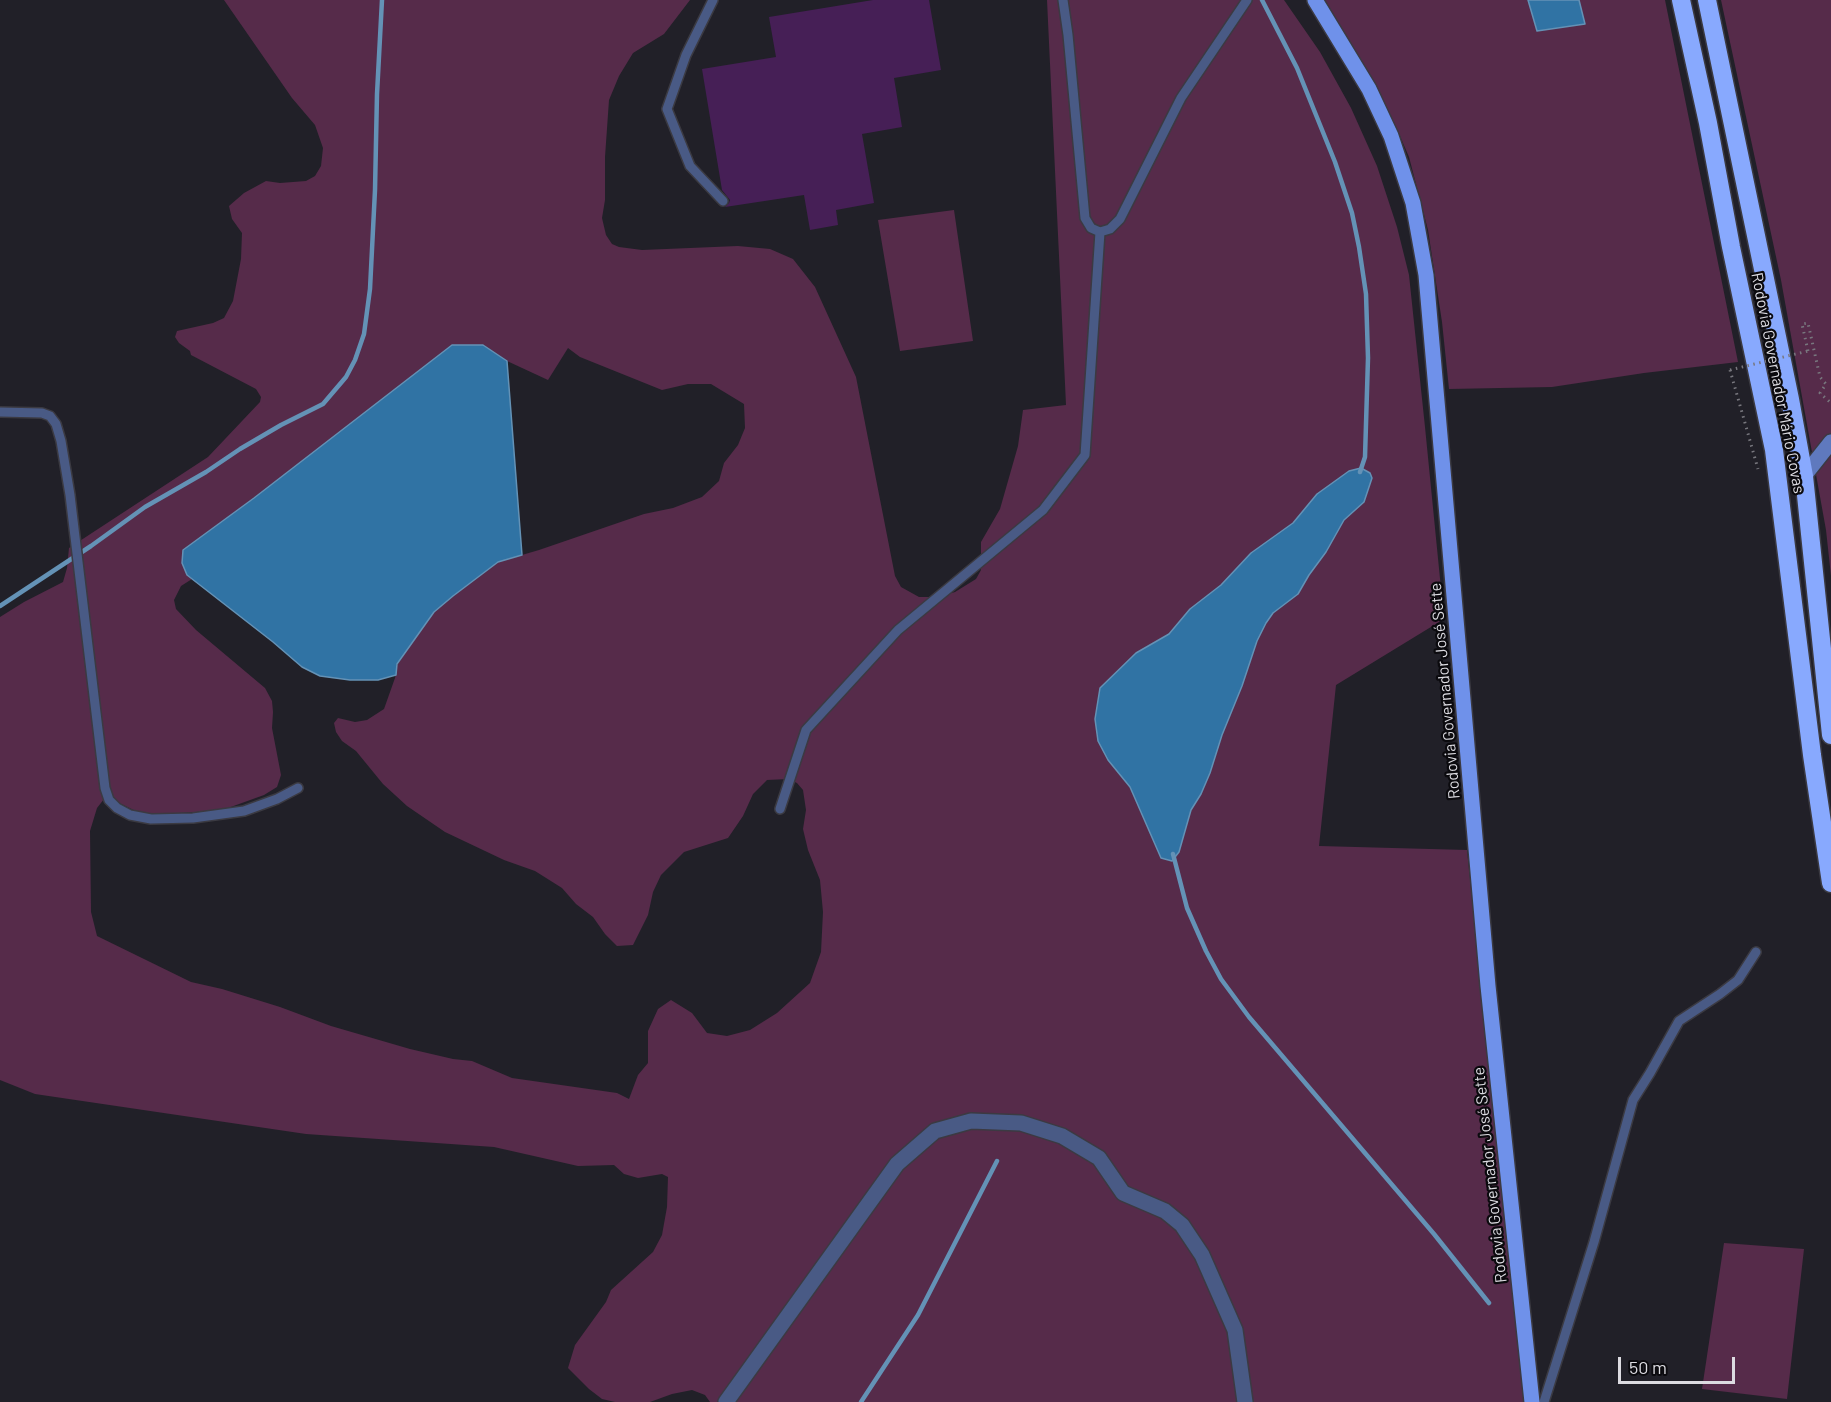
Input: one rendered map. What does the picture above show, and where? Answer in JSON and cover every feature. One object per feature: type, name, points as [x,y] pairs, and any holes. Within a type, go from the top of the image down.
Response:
[{"type":"highway","name":"Rodovia Governador Mário Covas","points":[[1681,0],[1774,450],[1812,755],[1831,883]]},
{"type":"highway","name":"Rodovia Governador Mário Covas","points":[[1707,0],[1804,476],[1831,735]]},
{"type":"main road","name":"Rodovia Governador José Sette","points":[[1315,0],[1369,88],[1391,136],[1413,203],[1426,275],[1488,986],[1532,1402]]},
{"type":"street","points":[[1804,476],[1831,442]]},
{"type":"street","points":[[726,1402],[897,1164],[935,1131],[971,1121],[1021,1123],[1062,1136],[1099,1158],[1123,1193],[1165,1211],[1182,1225],[1202,1255],[1236,1330],[1245,1402]]},
{"type":"lane","points":[[713,0],[686,55],[667,109],[690,166],[723,201]]},
{"type":"lane","points":[[1063,0],[1085,218],[1091,228],[1100,232],[1110,230],[1120,219],[1181,98],[1247,0]]},
{"type":"lane","points":[[780,809],[806,730],[898,630],[1043,510],[1085,455],[1100,232]]},
{"type":"lane","points":[[0,412],[42,413],[51,416],[56,424],[79,567],[105,788],[109,800],[117,808],[130,815],[150,819],[204,817],[244,811],[298,788]]},
{"type":"lane","points":[[1544,1402],[1594,1242],[1633,1100],[1679,1021],[1738,980],[1756,952]]},
{"type":"path","points":[[1759,473],[1730,370],[1808,351],[1802,324],[1808,322],[1820,377],[1826,384],[1820,393],[1831,403]]},
{"type":"shaded area","points":[[224,0],[690,0],[664,34],[633,53],[619,76],[609,100],[605,200],[602,218],[606,235],[612,244],[619,247],[642,250],[738,246],[770,249],[793,259],[815,287],[856,377],[895,576],[901,587],[919,597],[938,597],[955,592],[976,579],[981,570],[981,542],[1000,509],[1018,446],[1023,410],[1066,405],[1047,0],[1284,0],[1320,52],[1351,108],[1377,166],[1397,227],[1409,275],[1444,619],[1336,685],[1319,846],[1467,850],[1524,1402],[710,1402],[705,1395],[692,1390],[650,1402],[615,1402],[602,1399],[568,1368],[575,1345],[606,1302],[611,1290],[653,1252],[662,1235],[667,1207],[668,1177],[662,1174],[638,1178],[624,1174],[614,1165],[578,1166],[494,1147],[306,1134],[35,1094],[0,1080],[0,617],[63,582],[69,548],[208,457],[260,402],[261,397],[256,389],[191,355],[190,351],[175,337],[177,331],[213,323],[224,318],[233,301],[241,259],[242,233],[232,219],[229,206],[244,193],[266,181],[280,183],[306,181],[315,176],[321,166],[323,148],[315,125],[292,98]],"holes":[[[452,345],[483,345],[507,361],[548,380],[568,348],[580,357],[662,390],[688,384],[711,384],[744,404],[745,428],[738,445],[724,463],[719,481],[702,497],[498,562],[434,612],[397,665],[384,709],[367,720],[355,722],[338,718],[334,723],[336,732],[342,741],[356,751],[383,784],[407,806],[445,832],[504,860],[535,871],[562,888],[576,904],[593,917],[617,946],[633,945],[648,915],[653,892],[661,875],[684,852],[728,838],[743,816],[753,794],[767,780],[788,779],[797,783],[803,790],[806,810],[803,829],[808,850],[820,880],[823,912],[821,952],[810,983],[777,1013],[750,1030],[727,1036],[707,1033],[692,1013],[671,1000],[658,1009],[648,1031],[648,1063],[638,1075],[629,1099],[617,1093],[512,1078],[472,1061],[410,1049],[331,1026],[222,989],[191,982],[97,936],[91,912],[90,831],[97,808],[104,799],[117,802],[144,815],[228,808],[264,795],[277,787],[281,775],[272,728],[272,701],[265,688],[196,630],[176,609],[174,600],[181,586],[192,579],[187,575],[183,550]],[[1317,494],[1364,502],[1344,520],[1298,594],[1273,613],[1266,623],[1257,641],[1210,773],[1191,810],[1182,840],[1161,857],[1130,787],[1108,760],[1100,688],[1136,653],[1169,634],[1190,609],[1221,585],[1251,553],[1293,523]]]},
{"type":"shaded area","points":[[1325,0],[1528,0],[1537,31],[1584,24],[1579,0],[1665,0],[1738,362],[1552,387],[1449,389],[1442,322],[1428,230],[1409,157],[1366,70]]},
{"type":"shaded area","points":[[1721,0],[1831,0],[1831,576],[1826,530],[1781,280]]},
{"type":"shaded area","points":[[954,210],[973,341],[900,351],[878,220]]},
{"type":"shaded area","points":[[1724,1243],[1804,1249],[1787,1399],[1702,1389]]},
{"type":"water","points":[[1528,0],[1579,0],[1585,24],[1537,31]]},
{"type":"water","points":[[452,345],[483,345],[507,361],[522,555],[498,562],[434,612],[397,664],[396,675],[378,680],[350,680],[320,676],[302,667],[187,575],[182,563],[183,550]]},
{"type":"water","points":[[1361,468],[1370,473],[1372,478],[1364,502],[1344,520],[1298,594],[1273,613],[1266,623],[1257,641],[1210,773],[1191,810],[1179,852],[1172,861],[1161,858],[1130,787],[1108,760],[1098,741],[1095,719],[1100,688],[1136,653],[1169,634],[1190,609],[1221,585],[1251,553],[1293,523],[1317,494],[1349,471]]},
{"type":"building","points":[[873,0],[929,0],[941,70],[894,78],[902,127],[862,134],[874,203],[836,210],[838,225],[810,230],[804,195],[725,207],[730,200],[722,190],[702,69],[776,57],[769,17]]},
{"type":"waterway","points":[[0,606],[145,507],[281,425],[323,404],[346,377],[364,334],[370,289],[382,0]]},
{"type":"waterway","points":[[1262,0],[1297,68],[1335,162],[1352,213],[1366,294],[1368,358],[1365,457],[1360,472]]},
{"type":"waterway","points":[[1173,854],[1187,908],[1221,979],[1249,1017],[1434,1234],[1489,1303]]},
{"type":"waterway","points":[[861,1402],[918,1315],[997,1161]]}]
